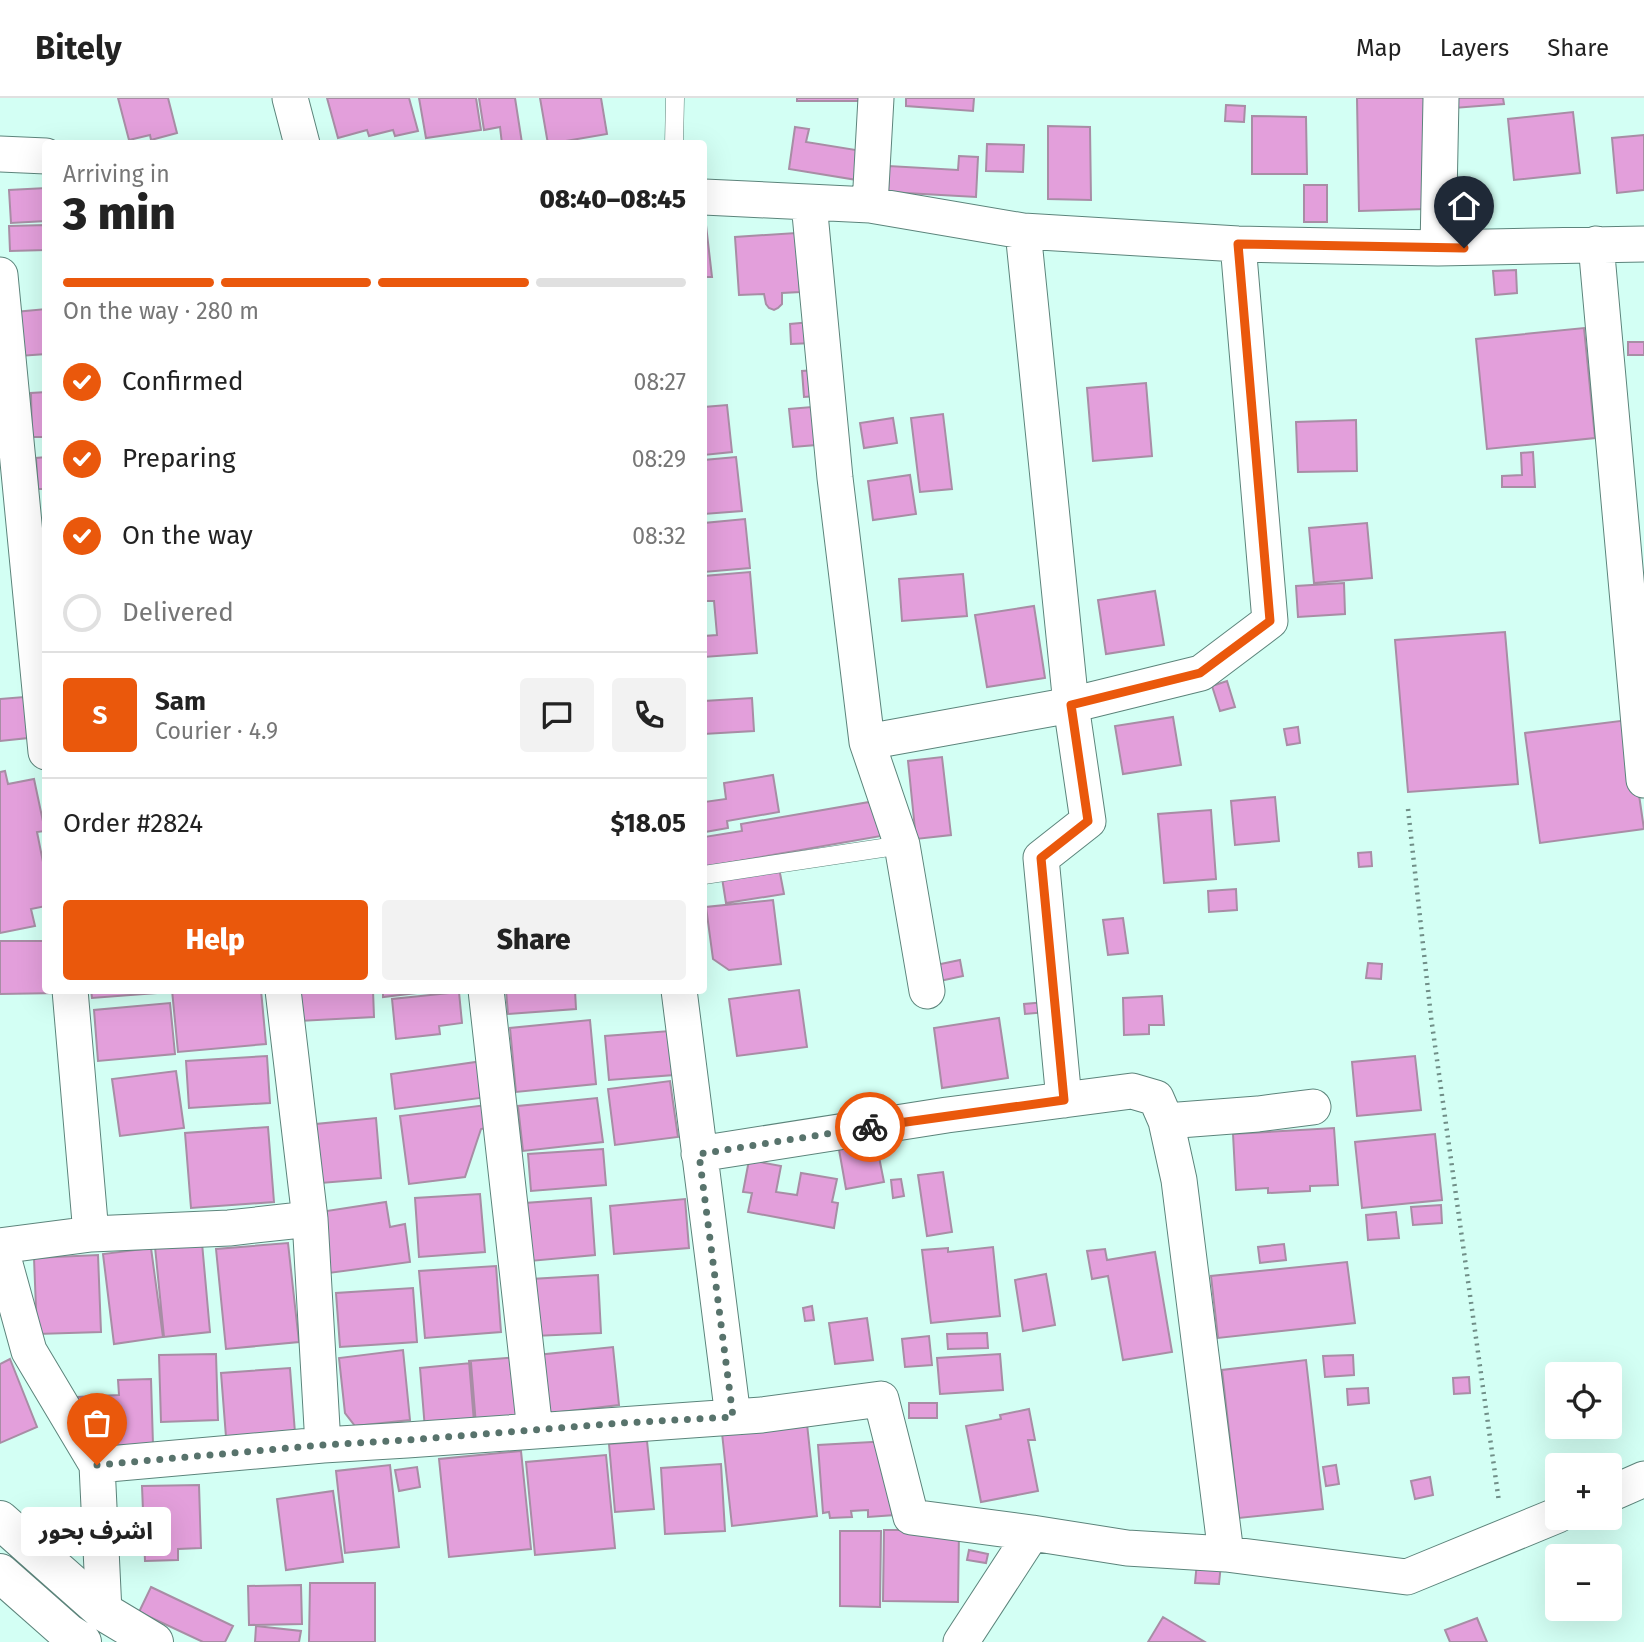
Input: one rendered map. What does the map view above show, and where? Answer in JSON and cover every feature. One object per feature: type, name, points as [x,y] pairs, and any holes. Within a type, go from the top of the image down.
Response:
[{"type":"main road","points":[[0,1520],[104,1612],[154,1642]]},
{"type":"main road","points":[[0,1573],[68,1633],[82,1642]]},
{"type":"street","points":[[290,98],[301,140]]},
{"type":"street","points":[[870,205],[876,98]]},
{"type":"street","points":[[1438,248],[1441,98]]},
{"type":"street","points":[[0,154],[42,156]]},
{"type":"street","points":[[707,197],[870,205],[1023,232],[1238,244],[1438,248],[1644,244]]},
{"type":"street","points":[[809,203],[835,478],[867,742],[902,845],[927,991]]},
{"type":"street","points":[[1023,232],[1071,705],[1088,821],[1041,858],[1064,1100]]},
{"type":"street","points":[[867,742],[1071,705],[1200,673],[1270,621],[1238,244]]},
{"type":"street","points":[[1596,244],[1644,780]]},
{"type":"street","points":[[0,275],[25,594],[42,722]]},
{"type":"street","points":[[70,994],[91,1234]]},
{"type":"street","points":[[283,994],[310,1219],[323,1445]]},
{"type":"street","points":[[486,994],[535,1431]]},
{"type":"street","points":[[679,994],[733,1417]]},
{"type":"street","points":[[699,1154],[947,1115],[1132,1091],[1156,1098],[1166,1121],[1179,1180],[1226,1554]]},
{"type":"street","points":[[1166,1121],[1313,1107]]},
{"type":"street","points":[[104,1612],[97,1465],[29,1351],[0,1246],[91,1234],[229,1228],[310,1219]]},
{"type":"street","points":[[97,1465],[323,1445],[762,1415],[881,1399],[911,1517],[1032,1532],[1127,1548],[1226,1554],[1407,1577],[1545,1521]]},
{"type":"street","points":[[1622,1488],[1644,1479]]},
{"type":"street","points":[[961,1642],[1032,1532]]},
{"type":"lane","points":[[674,140],[675,98]]},
{"type":"lane","points":[[707,875],[902,845]]},
{"type":"path","points":[[1408,809],[1431,1017],[1504,1538]]},
{"type":"building","points":[[118,98],[168,98],[177,133],[151,140],[150,135],[129,140]]},
{"type":"building","points":[[327,98],[409,98],[418,131],[395,136],[393,130],[369,136],[367,130],[338,138]]},
{"type":"building","points":[[419,98],[476,98],[481,130],[426,138]]},
{"type":"building","points":[[479,98],[515,98],[522,140],[502,140],[500,127],[484,130]]},
{"type":"building","points":[[540,98],[601,98],[607,134],[572,140],[547,140]]},
{"type":"building","points":[[797,98],[862,98],[862,101],[797,101]]},
{"type":"building","points":[[906,98],[974,98],[973,111],[906,106]]},
{"type":"building","points":[[1357,98],[1424,98],[1426,209],[1359,211]]},
{"type":"building","points":[[1453,98],[1503,98],[1504,104],[1454,108]]},
{"type":"building","points":[[1226,105],[1245,106],[1244,122],[1225,121]]},
{"type":"building","points":[[1573,112],[1580,173],[1514,180],[1508,119]]},
{"type":"building","points":[[1252,116],[1306,117],[1307,174],[1252,174]]},
{"type":"building","points":[[1048,126],[1090,127],[1091,200],[1048,199]]},
{"type":"building","points":[[795,127],[809,129],[806,142],[862,151],[857,180],[789,169]]},
{"type":"building","points":[[1644,135],[1644,190],[1617,193],[1612,138]]},
{"type":"building","points":[[987,144],[1024,145],[1023,172],[986,171]]},
{"type":"building","points":[[959,156],[978,157],[976,197],[888,192],[889,166],[958,170]]},
{"type":"building","points":[[1304,185],[1327,185],[1327,222],[1304,222]]},
{"type":"building","points":[[42,188],[42,221],[11,223],[9,190]]},
{"type":"building","points":[[42,225],[42,250],[10,251],[9,226]]},
{"type":"building","points":[[796,233],[800,292],[782,293],[782,304],[774,310],[766,304],[764,294],[739,295],[735,237]]},
{"type":"building","points":[[707,234],[712,277],[707,277]]},
{"type":"building","points":[[1516,270],[1517,293],[1495,295],[1493,271]]},
{"type":"building","points":[[42,309],[42,354],[19,356],[15,312]]},
{"type":"building","points":[[811,322],[813,343],[791,344],[790,324]]},
{"type":"building","points":[[1584,328],[1595,438],[1487,449],[1476,339]]},
{"type":"building","points":[[1628,342],[1644,342],[1644,355],[1628,355]]},
{"type":"building","points":[[815,370],[817,396],[804,397],[802,371]]},
{"type":"building","points":[[1146,383],[1152,456],[1093,461],[1087,388]]},
{"type":"building","points":[[42,392],[42,437],[32,437],[31,393]]},
{"type":"building","points":[[727,405],[732,452],[707,455],[707,407]]},
{"type":"building","points":[[812,407],[816,445],[793,447],[789,409]]},
{"type":"building","points":[[943,414],[952,489],[920,492],[911,418]]},
{"type":"building","points":[[893,418],[897,443],[864,448],[860,423]]},
{"type":"building","points":[[1356,420],[1357,471],[1298,472],[1296,422]]},
{"type":"building","points":[[1533,452],[1535,487],[1502,487],[1502,476],[1522,475],[1521,453]]},
{"type":"building","points":[[42,457],[42,489],[38,489],[36,458]]},
{"type":"building","points":[[736,457],[742,511],[707,514],[707,460]]},
{"type":"building","points":[[910,475],[916,514],[873,520],[868,481]]},
{"type":"building","points":[[745,519],[750,568],[707,572],[707,523]]},
{"type":"building","points":[[1367,523],[1372,578],[1314,583],[1309,528]]},
{"type":"building","points":[[750,572],[757,653],[707,657],[707,636],[717,635],[714,601],[707,601],[707,576]]},
{"type":"building","points":[[963,574],[967,616],[902,621],[899,579]]},
{"type":"building","points":[[1344,583],[1345,614],[1298,617],[1296,586]]},
{"type":"building","points":[[1155,591],[1164,645],[1106,654],[1098,600]]},
{"type":"building","points":[[1034,606],[1045,678],[987,687],[975,615]]},
{"type":"building","points":[[1505,632],[1518,784],[1408,792],[1395,640]]},
{"type":"building","points":[[1227,681],[1235,707],[1220,711],[1212,686]]},
{"type":"building","points":[[24,697],[28,738],[0,741],[0,699]]},
{"type":"building","points":[[752,698],[754,731],[707,734],[707,701]]},
{"type":"building","points":[[1173,717],[1181,765],[1123,774],[1115,726]]},
{"type":"building","points":[[1628,720],[1644,829],[1540,843],[1525,733]]},
{"type":"building","points":[[1298,727],[1300,743],[1287,745],[1284,729]]},
{"type":"building","points":[[942,757],[951,835],[916,839],[908,761]]},
{"type":"building","points":[[5,771],[8,784],[34,779],[42,817],[42,831],[37,832],[42,857],[42,907],[31,909],[35,926],[0,933],[0,772]]},
{"type":"building","points":[[773,775],[779,812],[727,821],[728,828],[707,832],[707,802],[726,799],[724,783]]},
{"type":"building","points":[[1275,797],[1279,841],[1235,845],[1231,801]]},
{"type":"building","points":[[875,801],[881,836],[707,866],[707,837],[742,831],[741,824]]},
{"type":"building","points":[[1211,810],[1216,879],[1164,883],[1158,814]]},
{"type":"building","points":[[1371,852],[1372,866],[1359,867],[1358,853]]},
{"type":"building","points":[[779,868],[784,894],[726,903],[722,878]]},
{"type":"building","points":[[1236,889],[1237,910],[1209,912],[1208,891]]},
{"type":"building","points":[[773,900],[781,964],[729,970],[713,959],[707,907]]},
{"type":"building","points":[[1123,918],[1128,953],[1108,955],[1103,920]]},
{"type":"building","points":[[0,941],[42,941],[42,993],[0,994]]},
{"type":"building","points":[[960,960],[963,976],[935,982],[931,966]]},
{"type":"building","points":[[1368,963],[1382,964],[1381,979],[1366,978]]},
{"type":"building","points":[[799,990],[807,1047],[737,1056],[729,999]]},
{"type":"building","points":[[92,994],[143,994],[92,998]]},
{"type":"building","points":[[172,994],[261,994],[266,1044],[178,1052]]},
{"type":"building","points":[[297,994],[373,994],[374,1017],[299,1021]]},
{"type":"building","points":[[383,994],[408,994],[383,997]]},
{"type":"building","points":[[459,994],[462,1023],[439,1026],[440,1034],[396,1039],[392,999]]},
{"type":"building","points":[[506,994],[575,994],[576,1009],[508,1014]]},
{"type":"building","points":[[1162,996],[1164,1025],[1149,1025],[1149,1034],[1124,1035],[1123,998]]},
{"type":"building","points":[[1046,1002],[1047,1012],[1025,1014],[1024,1004]]},
{"type":"building","points":[[170,1003],[175,1054],[98,1061],[94,1010]]},
{"type":"building","points":[[999,1018],[1008,1078],[942,1088],[934,1028]]},
{"type":"building","points":[[590,1020],[596,1084],[516,1092],[510,1028]]},
{"type":"building","points":[[670,1031],[674,1075],[609,1080],[605,1036]]},
{"type":"building","points":[[267,1056],[270,1103],[189,1108],[186,1061]]},
{"type":"building","points":[[1415,1056],[1421,1110],[1357,1116],[1352,1062]]},
{"type":"building","points":[[483,1061],[488,1097],[395,1109],[391,1074]]},
{"type":"building","points":[[176,1071],[184,1128],[120,1136],[112,1079]]},
{"type":"building","points":[[670,1081],[678,1137],[615,1145],[608,1089]]},
{"type":"building","points":[[597,1098],[603,1142],[523,1151],[518,1106]]},
{"type":"building","points":[[486,1105],[490,1127],[481,1129],[465,1177],[409,1184],[400,1116]]},
{"type":"building","points":[[376,1118],[381,1178],[321,1183],[316,1124]]},
{"type":"building","points":[[268,1127],[274,1202],[191,1208],[185,1133]]},
{"type":"building","points":[[1334,1128],[1338,1185],[1310,1186],[1310,1191],[1268,1193],[1268,1188],[1236,1190],[1233,1134]]},
{"type":"building","points":[[1435,1134],[1442,1200],[1362,1208],[1355,1142]]},
{"type":"building","points":[[875,1137],[884,1182],[846,1189],[838,1144]]},
{"type":"building","points":[[603,1149],[606,1185],[531,1191],[528,1154]]},
{"type":"building","points":[[749,1160],[781,1166],[776,1192],[797,1195],[801,1173],[837,1179],[832,1202],[838,1203],[834,1228],[748,1212],[752,1193],[743,1192]]},
{"type":"building","points":[[943,1172],[952,1232],[927,1236],[918,1175]]},
{"type":"building","points":[[901,1179],[904,1196],[893,1198],[891,1180]]},
{"type":"building","points":[[480,1194],[485,1252],[419,1257],[415,1198]]},
{"type":"building","points":[[591,1198],[595,1255],[530,1261],[525,1203]]},
{"type":"building","points":[[685,1199],[689,1248],[614,1254],[610,1206]]},
{"type":"building","points":[[386,1202],[390,1227],[405,1224],[410,1262],[329,1273],[320,1212]]},
{"type":"building","points":[[1441,1205],[1442,1223],[1413,1225],[1411,1207]]},
{"type":"building","points":[[1396,1212],[1399,1238],[1368,1240],[1366,1215]]},
{"type":"building","points":[[202,1243],[210,1332],[164,1337],[155,1247]]},
{"type":"building","points":[[288,1243],[299,1342],[226,1349],[216,1249]]},
{"type":"building","points":[[1284,1244],[1286,1260],[1260,1263],[1258,1247]]},
{"type":"building","points":[[993,1247],[1000,1316],[931,1323],[922,1250],[948,1248],[948,1252]]},
{"type":"building","points":[[151,1248],[163,1337],[114,1344],[103,1254]]},
{"type":"building","points":[[1105,1249],[1107,1260],[1155,1252],[1172,1352],[1123,1360],[1108,1276],[1092,1279],[1087,1251]]},
{"type":"building","points":[[98,1255],[101,1332],[37,1334],[34,1258]]},
{"type":"building","points":[[1347,1262],[1355,1323],[1218,1338],[1211,1276]]},
{"type":"building","points":[[496,1266],[501,1332],[425,1338],[419,1271]]},
{"type":"building","points":[[1046,1274],[1055,1325],[1023,1331],[1015,1280]]},
{"type":"building","points":[[598,1275],[601,1333],[534,1336],[531,1279]]},
{"type":"building","points":[[413,1288],[417,1342],[340,1347],[336,1293]]},
{"type":"building","points":[[812,1306],[814,1320],[805,1321],[803,1308]]},
{"type":"building","points":[[867,1318],[873,1360],[835,1364],[829,1323]]},
{"type":"building","points":[[987,1333],[988,1348],[948,1349],[947,1334]]},
{"type":"building","points":[[929,1336],[932,1365],[905,1367],[902,1339]]},
{"type":"building","points":[[613,1347],[619,1405],[544,1414],[537,1355]]},
{"type":"building","points":[[403,1350],[410,1420],[355,1426],[345,1413],[339,1358]]},
{"type":"building","points":[[216,1354],[218,1420],[161,1422],[159,1355]]},
{"type":"building","points":[[1000,1354],[1003,1390],[940,1394],[937,1358]]},
{"type":"building","points":[[1353,1355],[1354,1375],[1325,1377],[1323,1356]]},
{"type":"building","points":[[520,1357],[525,1418],[474,1422],[469,1361]]},
{"type":"building","points":[[10,1359],[37,1427],[0,1443],[0,1364]]},
{"type":"building","points":[[1306,1360],[1323,1509],[1239,1518],[1222,1370]]},
{"type":"building","points":[[471,1363],[476,1425],[425,1429],[420,1368]]},
{"type":"building","points":[[290,1368],[295,1433],[226,1437],[221,1373]]},
{"type":"building","points":[[1469,1377],[1470,1393],[1454,1394],[1453,1378]]},
{"type":"building","points":[[151,1379],[153,1445],[79,1447],[77,1397],[119,1395],[118,1380]]},
{"type":"building","points":[[1368,1388],[1369,1403],[1348,1405],[1347,1389]]},
{"type":"building","points":[[909,1403],[937,1403],[937,1418],[909,1418]]},
{"type":"building","points":[[1029,1409],[1035,1440],[1028,1440],[1038,1491],[981,1502],[966,1426],[1001,1419],[1000,1415]]},
{"type":"building","points":[[807,1424],[817,1516],[732,1526],[722,1433]]},
{"type":"building","points":[[647,1441],[654,1509],[615,1512],[609,1444]]},
{"type":"building","points":[[890,1441],[895,1515],[868,1517],[868,1510],[851,1511],[852,1517],[830,1518],[829,1512],[823,1513],[818,1445]]},
{"type":"building","points":[[521,1451],[531,1549],[449,1557],[439,1459]]},
{"type":"building","points":[[606,1455],[615,1548],[535,1555],[526,1462]]},
{"type":"building","points":[[721,1464],[725,1531],[665,1534],[661,1468]]},
{"type":"building","points":[[390,1465],[399,1547],[345,1553],[336,1471]]},
{"type":"building","points":[[1336,1465],[1339,1484],[1326,1486],[1323,1467]]},
{"type":"building","points":[[417,1467],[420,1487],[399,1491],[395,1470]]},
{"type":"building","points":[[1430,1477],[1433,1495],[1415,1499],[1411,1481]]},
{"type":"building","points":[[199,1485],[201,1548],[178,1549],[178,1560],[145,1561],[142,1486]]},
{"type":"building","points":[[333,1491],[343,1562],[286,1570],[277,1499]]},
{"type":"building","points":[[884,1530],[959,1530],[958,1602],[883,1601]]},
{"type":"building","points":[[840,1531],[881,1531],[880,1607],[840,1606]]},
{"type":"building","points":[[969,1550],[988,1554],[986,1563],[967,1560]]},
{"type":"building","points":[[1197,1562],[1221,1564],[1219,1584],[1195,1583]]},
{"type":"building","points":[[310,1583],[375,1583],[375,1642],[309,1642]]},
{"type":"building","points":[[301,1585],[302,1624],[249,1625],[248,1586]]},
{"type":"building","points":[[151,1587],[233,1626],[225,1642],[203,1642],[139,1612]]},
{"type":"building","points":[[1163,1617],[1205,1642],[1148,1642]]},
{"type":"building","points":[[1477,1618],[1487,1642],[1450,1642],[1445,1630]]},
{"type":"building","points":[[256,1626],[301,1631],[299,1642],[255,1642]]},
{"type":"way so far","points":[[97,1465],[323,1445],[733,1417],[699,1154],[870,1127]]},
{"type":"place","name":"اشرف بحور","points":[[97,1465]]},
{"type":"route","points":[[870,1127],[1064,1100],[1041,858],[1088,821],[1071,705],[1200,673],[1270,621],[1238,244],[1464,248]]}]
